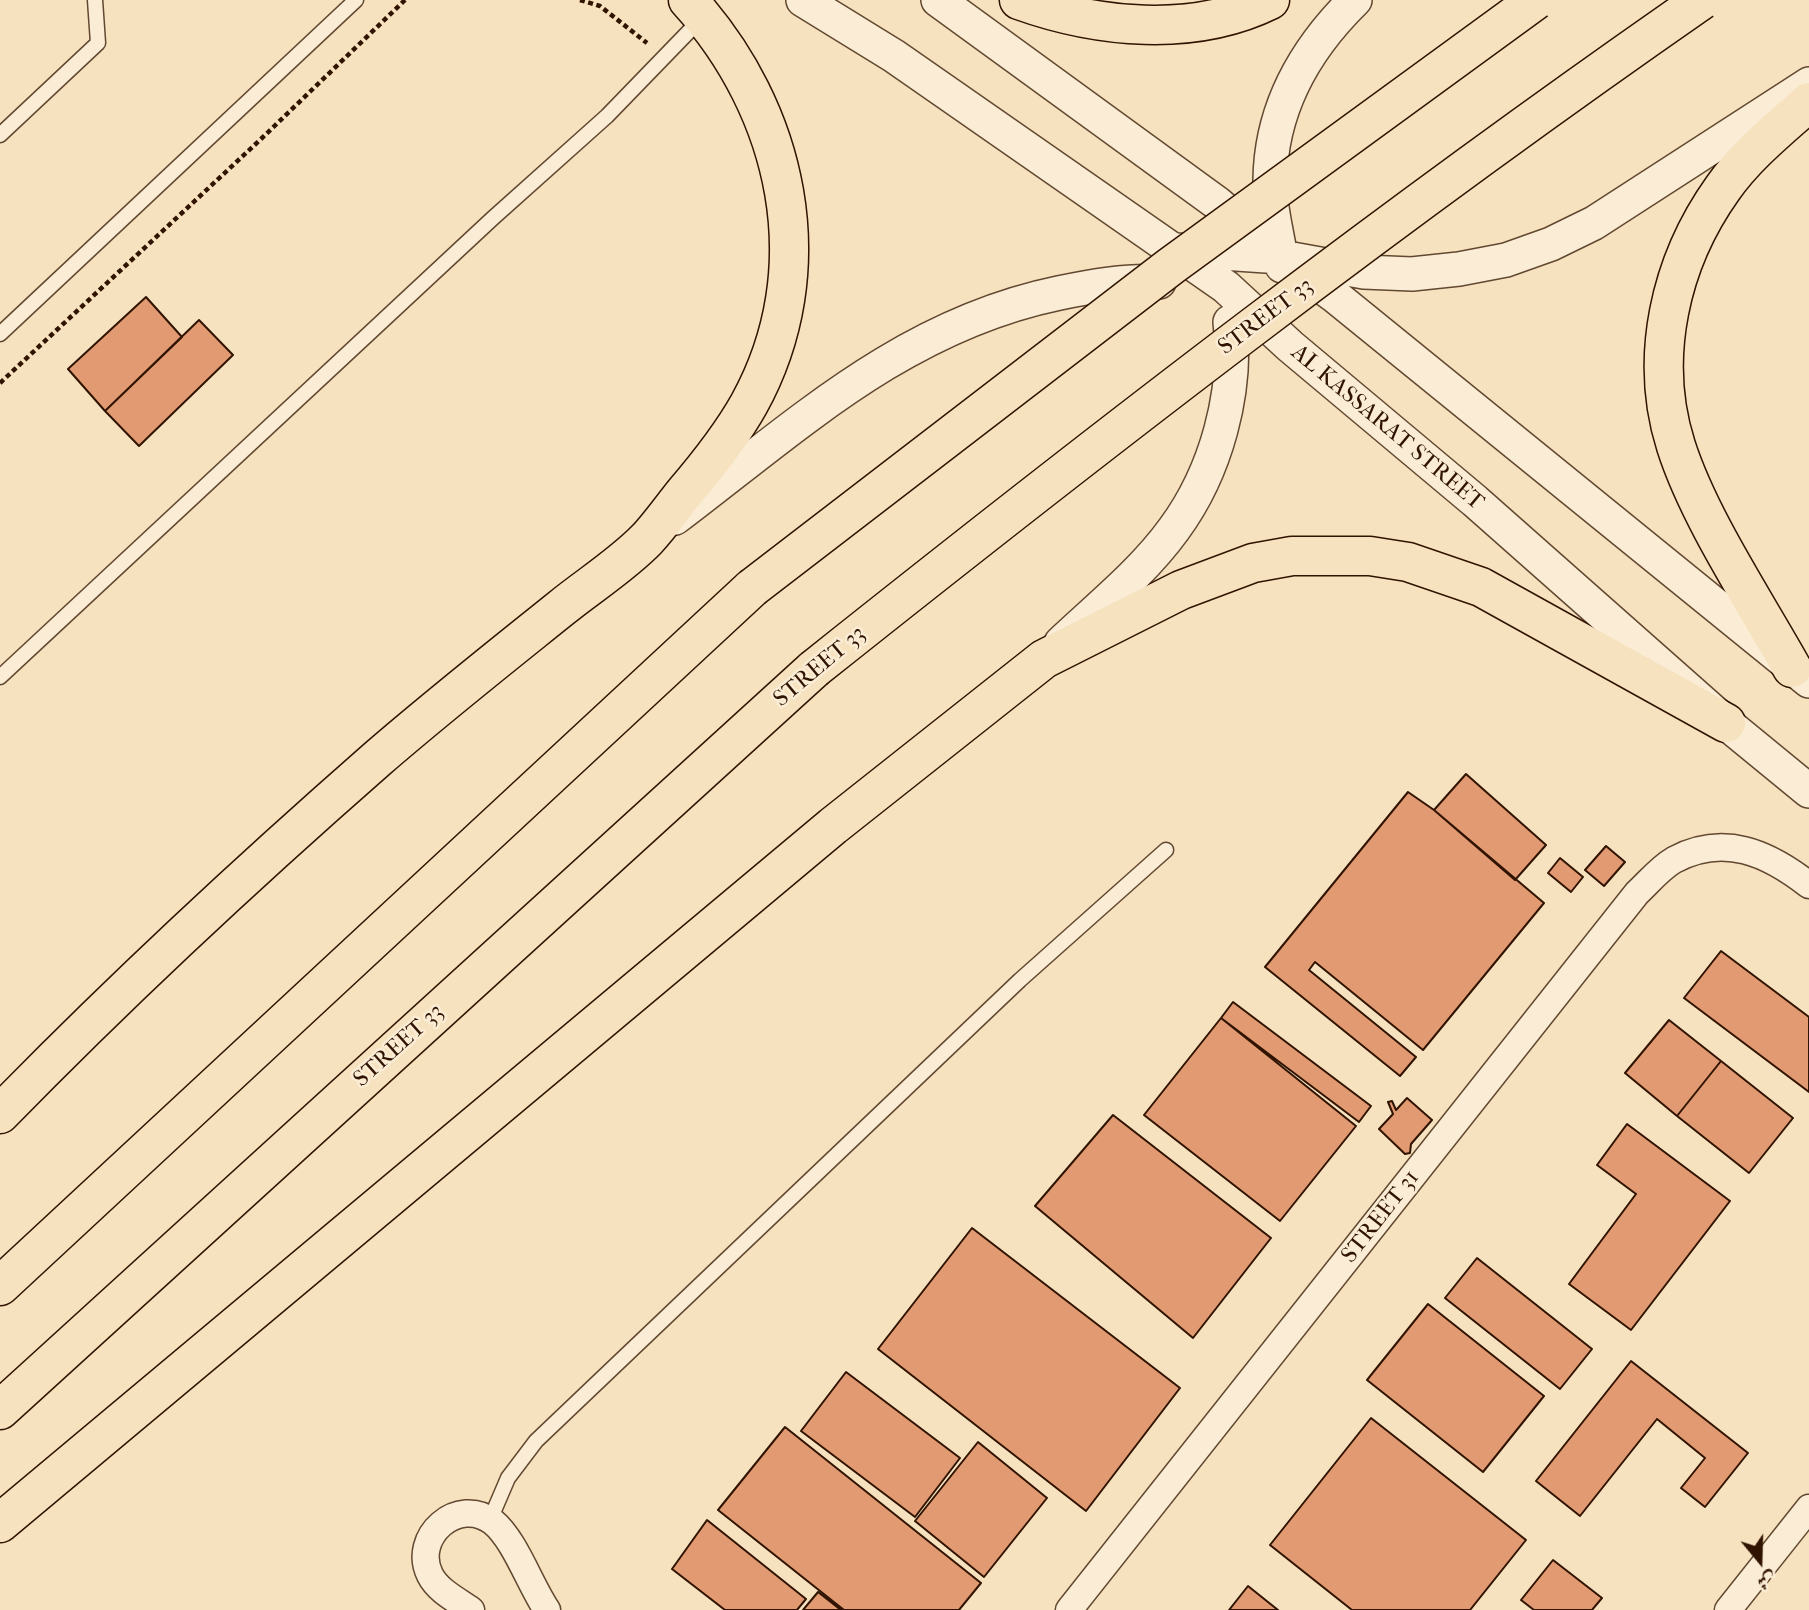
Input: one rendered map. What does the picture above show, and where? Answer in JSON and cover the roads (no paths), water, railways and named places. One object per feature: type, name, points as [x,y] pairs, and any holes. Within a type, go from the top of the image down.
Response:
[{"type":"highway","points":[[1020,0],[1057,13],[1108,23],[1161,24],[1214,18],[1270,0]]},
{"type":"highway","points":[[0,1286],[752,588],[1171,266],[1536,0]]},
{"type":"highway","name":"STREET 33","points":[[0,1410],[814,669],[1227,346],[1438,189],[1703,0]]},
{"type":"highway","points":[[0,1114],[159,956],[274,849],[432,713],[646,540],[724,445],[751,401],[771,354],[785,291],[789,253],[787,202],[776,151],[753,91],[734,58],[696,8]]},
{"type":"highway","points":[[1804,677],[1689,481],[1667,406],[1664,367],[1666,327],[1674,290],[1686,253],[1702,219],[1748,158],[1809,102]]},
{"type":"highway","points":[[0,1523],[802,852],[1044,659],[1216,575],[1253,563],[1292,556],[1370,555],[1420,565],[1481,587],[1726,723]]},
{"type":"street","name":"AL KASSARAT STREET","points":[[803,0],[894,56],[1226,287],[1290,346],[1475,501],[1726,723],[1809,791]]},
{"type":"street","points":[[938,0],[1217,203],[1804,677]]},
{"type":"street","points":[[1290,346],[1281,257],[1269,182],[1274,136],[1286,96],[1307,57],[1333,22],[1355,0]]},
{"type":"street","points":[[1170,249],[1281,257],[1364,272],[1412,274],[1459,270],[1506,260],[1551,244],[1594,223],[1809,84]]},
{"type":"street","points":[[1044,659],[1137,572],[1175,529],[1209,468],[1232,366],[1217,203]]},
{"type":"street","points":[[646,540],[849,386],[904,350],[963,321],[1026,300],[1090,286],[1144,281],[1336,297]]},
{"type":"street","name":"STREET 31","points":[[1069,1610],[1637,893],[1673,860],[1711,847],[1750,849],[1787,868],[1809,885]]},
{"type":"street","points":[[1728,1610],[1809,1508]]},
{"type":"street","points":[[460,1609],[431,1577],[426,1564],[429,1537],[449,1518],[477,1514],[500,1529],[547,1610]]},
{"type":"lane","points":[[0,135],[98,43],[95,0]]},
{"type":"lane","points":[[0,334],[356,0]]},
{"type":"lane","points":[[0,677],[493,218],[607,116],[664,56],[696,8]]},
{"type":"lane","points":[[490,1520],[508,1478],[536,1441],[1020,980],[1166,850]]}]
